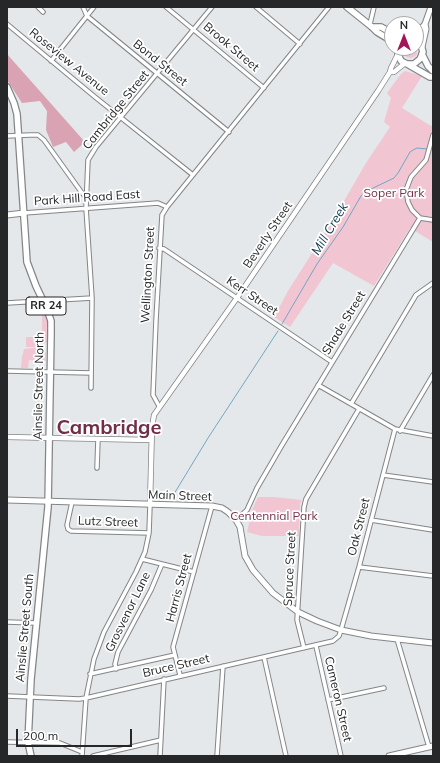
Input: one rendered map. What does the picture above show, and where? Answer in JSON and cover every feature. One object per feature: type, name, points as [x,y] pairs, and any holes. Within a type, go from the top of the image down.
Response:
[{"type":"main road","points":[[347,7],[384,36]]},
{"type":"main road","points":[[424,38],[426,30],[425,24],[431,7]]},
{"type":"main road","points":[[371,25],[384,29]]},
{"type":"main road","points":[[400,56],[401,61],[430,77],[433,77]]},
{"type":"main road","points":[[407,64],[416,62],[420,56]]},
{"type":"main road","points":[[423,56],[428,66],[433,71]]},
{"type":"main road","name":"Ainslie Street North","points":[[7,87],[14,103],[19,136],[27,262],[51,321],[48,502]]},
{"type":"main road","name":"Park Hill Road East","points":[[7,215],[24,213]]},
{"type":"main road","name":"Main Street","points":[[7,500],[212,506],[224,509],[236,520]]},
{"type":"main road","name":"Ainslie Street South","points":[[31,756],[28,742],[30,697],[48,502]]},
{"type":"main road","points":[[236,520],[240,527],[245,556],[251,567],[273,593],[298,612],[341,630],[433,643]]},
{"type":"main road","points":[[390,756],[431,746]]},
{"type":"street","points":[[38,7],[43,12]]},
{"type":"street","name":"Bond Street","points":[[83,7],[87,16],[229,132]]},
{"type":"street","points":[[51,60],[94,7]]},
{"type":"street","name":"Brook Street","points":[[166,7],[264,88]]},
{"type":"street","name":"Cambridge Street","points":[[91,388],[92,298],[86,208],[88,160],[91,154],[212,7]]},
{"type":"street","points":[[256,7],[300,44]]},
{"type":"street","name":"Wellington Street","points":[[159,406],[153,394],[161,217],[167,207],[329,7]]},
{"type":"street","points":[[371,25],[374,7]]},
{"type":"street","name":"Roseview Avenue","points":[[7,24],[193,175]]},
{"type":"street","name":"Beverly Street","points":[[159,406],[183,376],[237,298],[390,72],[396,56]]},
{"type":"street","name":"Beverly Street","points":[[390,72],[394,72],[407,64]]},
{"type":"street","points":[[7,136],[38,135],[44,140],[82,193],[87,197]]},
{"type":"street","points":[[433,135],[426,160],[411,177],[406,190],[408,202],[412,210],[420,218],[433,220]]},
{"type":"street","name":"Park Hill Road East","points":[[24,213],[158,203],[167,207]]},
{"type":"street","name":"Shade Street","points":[[236,520],[247,510],[257,488],[318,385],[420,218]]},
{"type":"street","name":"Kerr Street","points":[[159,248],[164,249],[332,362]]},
{"type":"street","points":[[351,404],[416,295],[433,283]]},
{"type":"street","points":[[7,303],[92,298]]},
{"type":"street","points":[[7,371],[91,373]]},
{"type":"street","points":[[400,431],[433,375]]},
{"type":"street","points":[[318,385],[395,429],[433,436]]},
{"type":"street","points":[[7,742],[60,743],[82,754],[86,698],[94,659],[104,632],[142,559],[149,533],[151,440],[153,419],[159,406]]},
{"type":"street","name":"Spruce Street","points":[[304,648],[297,620],[305,503],[359,409]]},
{"type":"street","name":"Oak Street","points":[[341,630],[395,429]]},
{"type":"street","points":[[7,437],[151,440]]},
{"type":"street","points":[[97,468],[98,439]]},
{"type":"street","points":[[383,475],[433,482]]},
{"type":"street","name":"Lutz Street","points":[[72,502],[67,525],[68,529],[71,531],[149,533]]},
{"type":"street","name":"Harris Street","points":[[180,676],[173,648],[212,506]]},
{"type":"street","points":[[371,520],[433,530]]},
{"type":"street","points":[[142,559],[194,572]]},
{"type":"street","name":"Grosvenor Lane","points":[[116,669],[115,664],[118,652],[151,590],[162,564]]},
{"type":"street","points":[[359,567],[433,576]]},
{"type":"street","points":[[7,622],[36,623]]},
{"type":"street","name":"Bruce Street","points":[[7,696],[86,698],[164,679],[316,646],[333,641],[339,636],[341,630]]},
{"type":"street","points":[[398,639],[431,746]]},
{"type":"street","name":"Cameron Street","points":[[316,646],[341,756]]},
{"type":"street","points":[[90,674],[175,655]]},
{"type":"street","points":[[264,657],[286,756]]},
{"type":"street","points":[[217,756],[222,666]]},
{"type":"street","points":[[160,756],[164,679]]},
{"type":"street","points":[[328,700],[384,688]]},
{"type":"street","points":[[93,756],[161,740]]},
{"type":"green space","points":[[406,56],[416,56],[411,58]]},
{"type":"green space","name":"Soper Park","points":[[405,71],[422,76],[402,108],[431,126],[433,124],[433,242],[410,228],[374,286],[333,263],[290,327],[274,317],[288,291],[333,220],[366,163],[390,127],[384,122],[391,98],[387,93]]},
{"type":"green space","points":[[41,305],[47,319],[47,342],[34,347],[26,347],[26,337],[39,337],[42,334],[42,312],[39,308],[31,308],[31,311],[30,310],[31,306]]},
{"type":"green space","points":[[40,347],[46,352],[46,361],[29,360],[28,368],[21,368],[24,349]]},
{"type":"green space","name":"Centennial Park","points":[[258,497],[302,500],[300,504],[299,536],[262,536],[247,532],[252,510]]},
{"type":"shaded area","points":[[7,54],[85,142],[74,152],[66,142],[53,147],[46,130],[47,111],[40,101],[22,103],[7,80]]},
{"type":"waterway","name":"Mill Creek","points":[[282,324],[317,264],[343,227],[361,196],[371,189],[394,178],[410,152],[417,148],[427,149]]},
{"type":"waterway","name":"Mill Creek","points":[[174,494],[208,438],[278,331]]},
{"type":"district","name":"Cambridge","points":[[109,428]]}]
